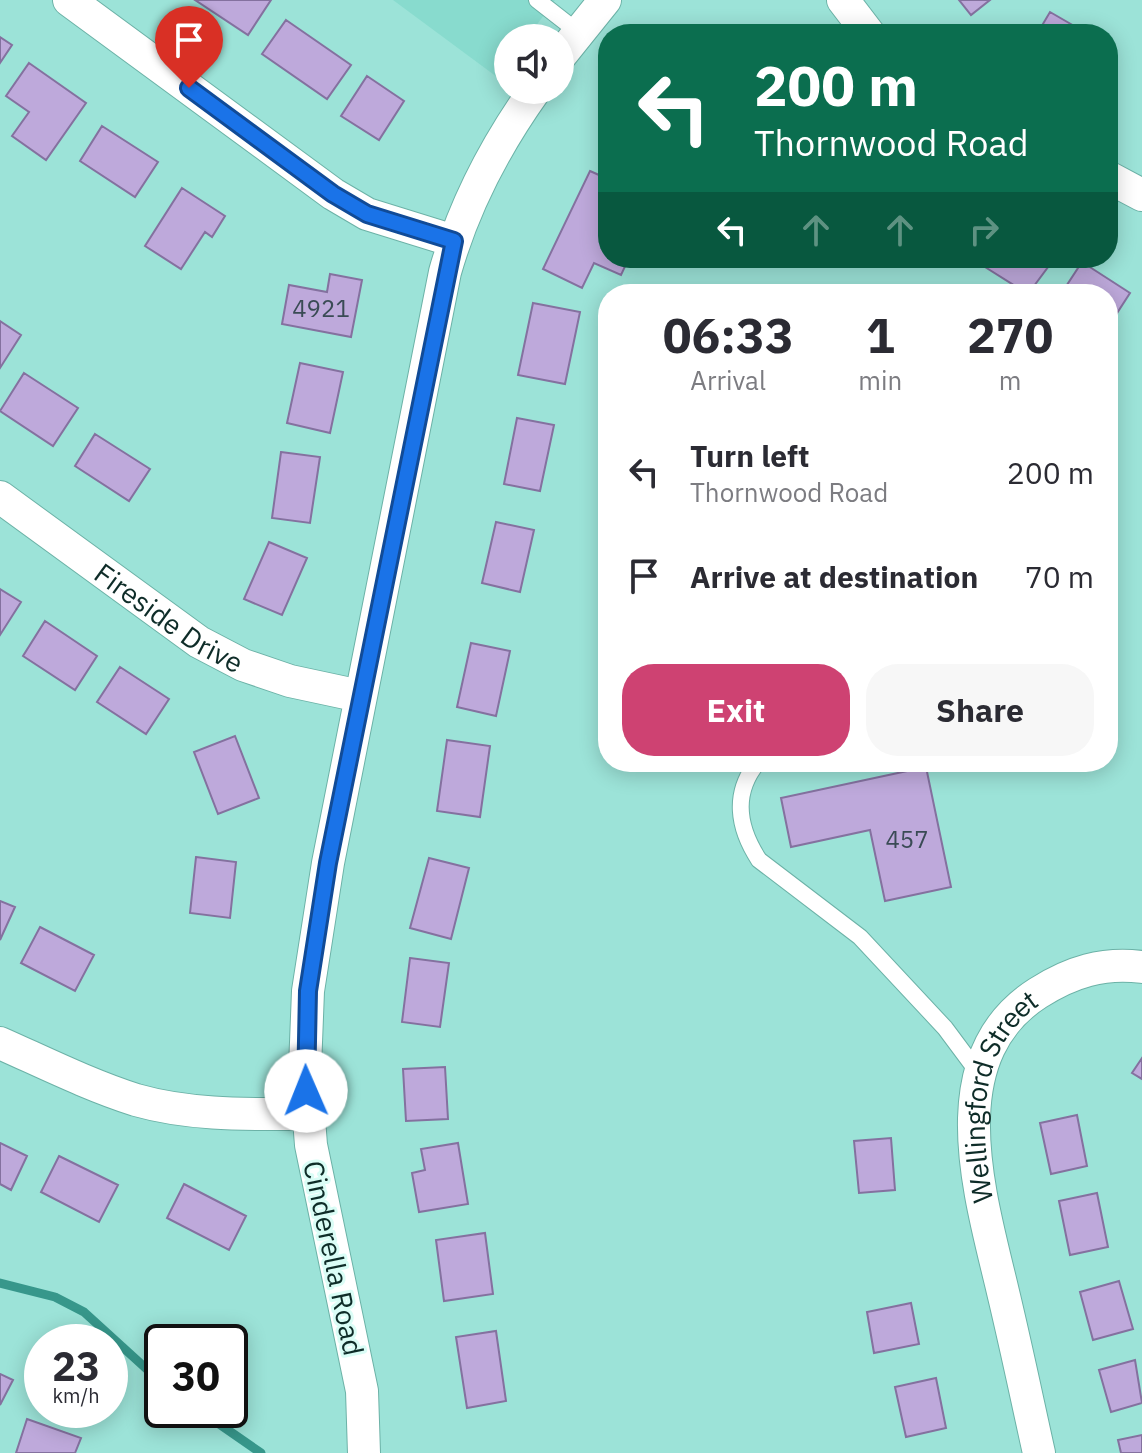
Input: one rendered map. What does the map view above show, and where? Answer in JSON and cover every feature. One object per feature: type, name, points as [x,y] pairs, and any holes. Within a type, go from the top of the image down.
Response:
[{"type":"street","points":[[69,0],[333,194],[367,214],[454,241]]},
{"type":"street","points":[[574,38],[605,0]]},
{"type":"street","points":[[843,0],[861,24]]},
{"type":"street","name":"Cinderella Road","points":[[364,1453],[362,1391],[320,1198],[308,1114],[308,991],[360,696],[454,241],[472,196],[505,133],[525,104]]},
{"type":"street","points":[[1118,182],[1142,195]]},
{"type":"street","name":"Fireside Drive","points":[[0,497],[199,642],[243,665],[290,681],[360,696]]},
{"type":"street","name":"Wellingford Street","points":[[1039,1453],[972,1142],[974,1100],[993,1042],[1029,999],[1076,972],[1096,968],[1142,967]]},
{"type":"street","points":[[0,1043],[85,1081],[139,1100],[194,1111],[308,1114]]},
{"type":"lane","points":[[537,0],[554,24]]},
{"type":"lane","points":[[750,772],[739,809],[748,843],[759,860],[860,937],[945,1028],[981,1077]]},
{"type":"shaded area","points":[[393,0],[555,0],[537,24],[494,24],[494,75]]},
{"type":"building","points":[[195,0],[271,0],[248,35]]},
{"type":"building","points":[[959,0],[990,0],[971,15]]},
{"type":"building","points":[[1050,12],[1071,24],[1043,24]]},
{"type":"building","points":[[286,20],[351,65],[327,99],[262,54]]},
{"type":"building","points":[[0,37],[12,45],[0,63]]},
{"type":"building","points":[[29,63],[86,103],[46,160],[12,136],[29,112],[6,96]]},
{"type":"building","points":[[367,76],[404,101],[379,140],[341,116]]},
{"type":"building","points":[[102,126],[158,162],[135,197],[80,161]]},
{"type":"building","points":[[590,171],[598,175],[598,265],[594,263],[582,288],[543,269]]},
{"type":"building","points":[[182,188],[225,216],[212,237],[205,232],[181,269],[145,246]]},
{"type":"building","points":[[605,268],[624,268],[621,275]]},
{"type":"building","points":[[987,268],[1047,268],[1035,284],[1012,284]]},
{"type":"building","points":[[1078,268],[1091,268],[1116,284],[1068,284]]},
{"type":"building","points":[[330,274],[362,280],[351,337],[282,324],[289,285],[327,292]]},
{"type":"building","points":[[1118,285],[1130,293],[1118,312]]},
{"type":"building","points":[[533,303],[580,312],[565,384],[518,375]]},
{"type":"building","points":[[0,321],[21,335],[0,368]]},
{"type":"building","points":[[300,363],[343,372],[330,433],[287,423]]},
{"type":"building","points":[[24,373],[78,408],[53,446],[0,411]]},
{"type":"building","points":[[517,418],[554,425],[540,491],[504,484]]},
{"type":"building","points":[[95,434],[150,469],[129,501],[75,466]]},
{"type":"building","points":[[281,452],[320,457],[310,523],[272,518]]},
{"type":"building","points":[[496,522],[534,530],[520,592],[482,583]]},
{"type":"building","points":[[269,542],[307,558],[282,615],[244,599]]},
{"type":"building","points":[[0,589],[21,602],[0,635]]},
{"type":"building","points":[[45,621],[97,656],[75,690],[23,656]]},
{"type":"building","points":[[471,643],[510,651],[496,716],[457,707]]},
{"type":"building","points":[[120,667],[169,699],[146,734],[97,702]]},
{"type":"building","points":[[235,736],[259,798],[218,814],[194,752]]},
{"type":"building","points":[[447,740],[490,746],[480,817],[437,811]]},
{"type":"building","points":[[903,772],[927,772],[951,887],[885,901],[870,830],[791,847],[781,798]]},
{"type":"building","points":[[196,857],[236,862],[230,918],[190,913]]},
{"type":"building","points":[[429,858],[469,868],[451,939],[410,928]]},
{"type":"building","points":[[0,901],[15,907],[0,940]]},
{"type":"building","points":[[40,927],[94,955],[75,991],[21,963]]},
{"type":"building","points":[[410,958],[449,963],[440,1027],[402,1022]]},
{"type":"building","points":[[1142,1058],[1142,1079],[1132,1073]]},
{"type":"building","points":[[445,1067],[448,1119],[406,1121],[403,1069]]},
{"type":"building","points":[[1077,1115],[1087,1166],[1051,1174],[1040,1123]]},
{"type":"building","points":[[891,1138],[895,1190],[859,1193],[854,1141]]},
{"type":"building","points":[[0,1143],[27,1156],[11,1190],[0,1184]]},
{"type":"building","points":[[458,1143],[468,1204],[419,1212],[412,1173],[425,1170],[421,1149]]},
{"type":"building","points":[[59,1156],[118,1185],[99,1222],[41,1192]]},
{"type":"building","points":[[184,1184],[246,1216],[229,1250],[167,1218]]},
{"type":"building","points":[[1097,1193],[1108,1247],[1070,1255],[1059,1201]]},
{"type":"building","points":[[485,1233],[493,1294],[444,1301],[436,1240]]},
{"type":"building","points":[[1119,1281],[1133,1329],[1093,1340],[1080,1292]]},
{"type":"building","points":[[911,1303],[919,1344],[874,1353],[867,1312]]},
{"type":"building","points":[[496,1331],[506,1401],[467,1408],[456,1337]]},
{"type":"building","points":[[1135,1360],[1142,1403],[1111,1412],[1099,1370]]},
{"type":"building","points":[[0,1374],[13,1380],[0,1405]]},
{"type":"building","points":[[936,1378],[946,1428],[906,1437],[895,1387]]},
{"type":"building","points":[[24,1428],[53,1428],[81,1438],[75,1453],[16,1453]]},
{"type":"building","points":[[1142,1435],[1142,1453],[1121,1453],[1118,1440]]},
{"type":"waterway","points":[[0,1283],[55,1297],[84,1312],[144,1367]]},
{"type":"waterway","points":[[225,1428],[261,1453]]},
{"type":"route","points":[[189,88],[333,194],[367,214],[454,241],[445,272],[328,863],[308,991],[306,1091]]}]
